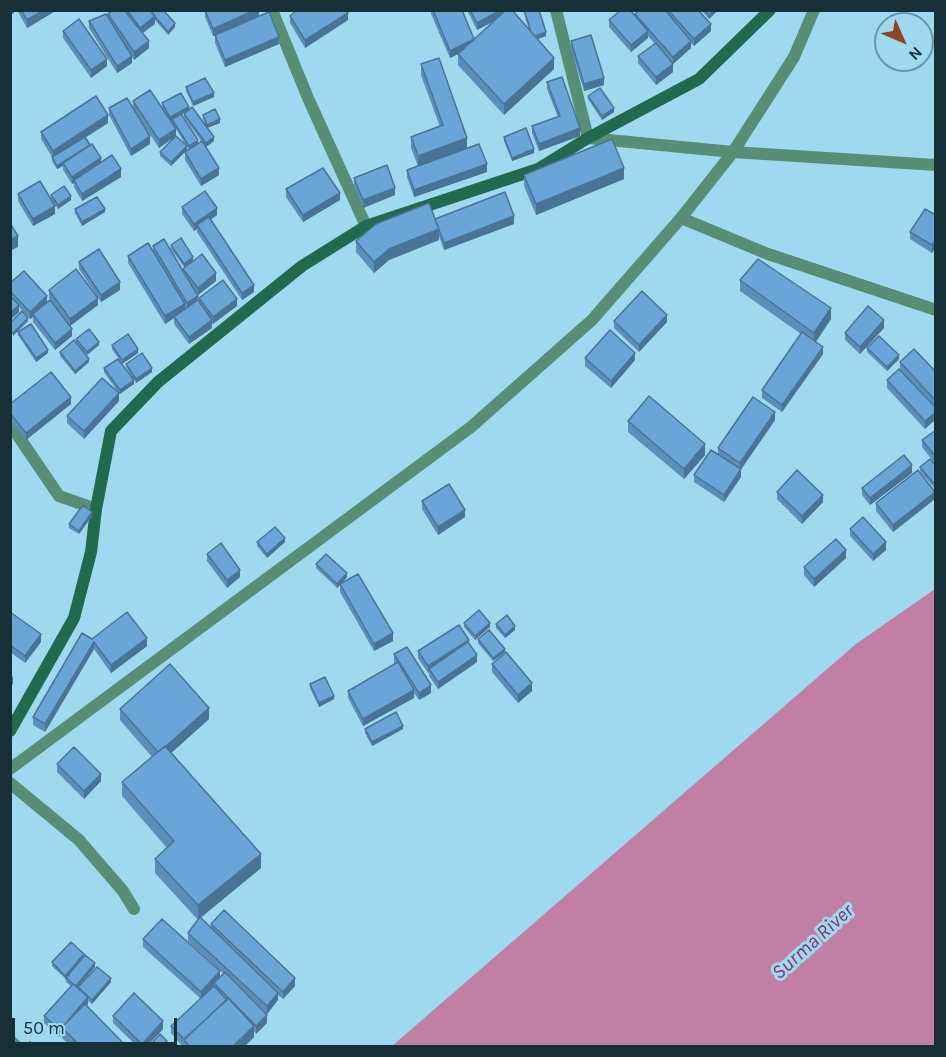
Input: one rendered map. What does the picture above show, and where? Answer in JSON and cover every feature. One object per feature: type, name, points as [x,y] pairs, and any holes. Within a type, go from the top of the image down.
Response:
[{"type":"street","points":[[272,10],[308,98],[366,226]]},
{"type":"street","points":[[556,10],[588,138]]},
{"type":"street","points":[[10,731],[74,618],[92,552],[96,509],[111,431],[158,382],[302,266],[366,226],[538,169],[588,138],[699,79],[770,10]]},
{"type":"street","points":[[10,769],[471,427],[592,320],[681,218],[733,152],[794,57],[814,10]]},
{"type":"street","points":[[588,138],[733,152],[936,165]]},
{"type":"street","points":[[681,218],[768,254],[936,310]]},
{"type":"street","points":[[10,424],[59,496],[96,509]]},
{"type":"street","points":[[10,783],[79,840],[123,891],[134,909]]},
{"type":"street","points":[[10,1040],[16,1047]]},
{"type":"water","name":"Surma River","points":[[935,589],[935,1046],[392,1046],[856,644]]},
{"type":"building","points":[[21,10],[44,10],[27,20]]},
{"type":"building","points":[[113,10],[124,10],[149,41],[134,52],[108,14]]},
{"type":"building","points":[[127,10],[150,10],[155,16],[140,28]]},
{"type":"building","points":[[163,10],[175,23],[168,32],[151,12]]},
{"type":"building","points":[[205,10],[255,10],[213,29]]},
{"type":"building","points":[[297,10],[346,10],[348,13],[305,40],[290,16]]},
{"type":"building","points":[[433,10],[462,10],[474,39],[450,51]]},
{"type":"building","points":[[470,10],[501,10],[477,23]]},
{"type":"building","points":[[506,10],[512,10],[554,58],[504,104],[458,54]]},
{"type":"building","points":[[524,10],[539,10],[546,32],[535,36],[531,32]]},
{"type":"building","points":[[621,10],[630,10],[648,31],[631,45],[609,20]]},
{"type":"building","points":[[639,10],[665,10],[691,41],[673,57],[635,14]]},
{"type":"building","points":[[668,10],[698,10],[711,24],[694,39]]},
{"type":"building","points":[[269,12],[279,37],[225,60],[215,35]]},
{"type":"building","points":[[106,14],[132,56],[117,66],[89,21]]},
{"type":"building","points":[[79,19],[107,59],[91,70],[63,31]]},
{"type":"building","points":[[591,35],[604,78],[584,84],[571,41]]},
{"type":"building","points":[[656,43],[673,64],[656,77],[638,56]]},
{"type":"building","points":[[439,58],[467,138],[418,156],[411,137],[443,125],[421,64]]},
{"type":"building","points":[[562,77],[580,128],[539,144],[532,126],[560,116],[547,82]]},
{"type":"building","points":[[205,78],[214,93],[193,102],[186,87]]},
{"type":"building","points":[[600,88],[614,108],[602,116],[588,96]]},
{"type":"building","points":[[150,90],[176,129],[159,140],[133,101]]},
{"type":"building","points":[[181,93],[189,107],[170,117],[162,103]]},
{"type":"building","points":[[96,96],[108,115],[53,151],[41,132]]},
{"type":"building","points":[[127,98],[150,136],[131,149],[109,108]]},
{"type":"building","points":[[192,107],[214,137],[206,143],[184,114]]},
{"type":"building","points":[[215,109],[220,119],[207,125],[203,115]]},
{"type":"building","points":[[181,114],[198,140],[189,146],[172,119]]},
{"type":"building","points":[[526,128],[534,149],[512,158],[504,137]]},
{"type":"building","points":[[176,136],[187,146],[171,162],[160,152]]},
{"type":"building","points":[[85,137],[90,145],[57,166],[52,157]]},
{"type":"building","points":[[612,139],[624,168],[536,204],[524,175]]},
{"type":"building","points":[[202,141],[219,168],[201,179],[185,152]]},
{"type":"building","points":[[92,144],[101,158],[72,177],[63,163]]},
{"type":"building","points":[[479,144],[487,164],[414,190],[407,170]]},
{"type":"building","points":[[112,155],[121,169],[82,194],[74,180]]},
{"type":"building","points":[[387,165],[395,188],[363,200],[354,178]]},
{"type":"building","points":[[323,168],[340,193],[303,215],[286,189]]},
{"type":"building","points":[[40,181],[55,206],[33,219],[18,194]]},
{"type":"building","points":[[64,186],[71,196],[58,205],[51,195]]},
{"type":"building","points":[[205,191],[217,208],[194,224],[182,207]]},
{"type":"building","points":[[505,192],[514,216],[444,243],[435,219]]},
{"type":"building","points":[[97,197],[105,209],[82,222],[75,209]]},
{"type":"building","points":[[429,203],[439,229],[389,249],[374,262],[356,241],[376,224]]},
{"type":"building","points":[[925,209],[936,215],[936,240],[932,245],[910,232]]},
{"type":"building","points":[[209,217],[254,285],[242,293],[197,225]]},
{"type":"building","points":[[10,223],[18,236],[10,240]]},
{"type":"building","points":[[181,238],[193,257],[184,264],[171,245]]},
{"type":"building","points":[[164,239],[198,296],[187,303],[153,246]]},
{"type":"building","points":[[148,243],[185,304],[165,316],[128,256]]},
{"type":"building","points":[[99,249],[120,282],[101,295],[79,262]]},
{"type":"building","points":[[202,254],[216,273],[198,288],[183,269]]},
{"type":"building","points":[[758,259],[831,308],[814,333],[740,280]]},
{"type":"building","points":[[76,269],[98,298],[70,319],[49,290]]},
{"type":"building","points":[[24,271],[47,296],[30,312],[10,291],[10,283]]},
{"type":"building","points":[[223,280],[237,299],[213,317],[199,298]]},
{"type":"building","points":[[642,291],[667,315],[639,345],[614,321]]},
{"type":"building","points":[[10,296],[19,305],[10,313]]},
{"type":"building","points":[[50,300],[72,329],[55,343],[33,314]]},
{"type":"building","points":[[198,300],[212,320],[189,337],[174,317]]},
{"type":"building","points":[[868,306],[884,320],[860,347],[845,333]]},
{"type":"building","points":[[22,311],[28,318],[13,333],[10,330],[10,323]]},
{"type":"building","points":[[31,324],[48,350],[36,358],[18,332]]},
{"type":"building","points":[[89,329],[99,342],[87,352],[76,339]]},
{"type":"building","points":[[610,330],[635,353],[611,381],[585,358]]},
{"type":"building","points":[[802,332],[823,347],[782,405],[762,390]]},
{"type":"building","points":[[128,334],[138,349],[122,360],[112,345]]},
{"type":"building","points":[[879,336],[899,355],[887,367],[867,348]]},
{"type":"building","points":[[74,340],[89,359],[75,371],[60,352]]},
{"type":"building","points":[[914,349],[936,372],[936,401],[900,362]]},
{"type":"building","points":[[142,353],[152,368],[136,379],[126,364]]},
{"type":"building","points":[[118,359],[134,380],[120,390],[104,368]]},
{"type":"building","points":[[899,369],[936,408],[936,412],[925,421],[887,380]]},
{"type":"building","points":[[51,372],[71,397],[26,433],[10,413],[10,404]]},
{"type":"building","points":[[102,378],[119,393],[84,431],[67,416]]},
{"type":"building","points":[[649,396],[705,444],[684,469],[628,421]]},
{"type":"building","points":[[753,397],[775,412],[740,463],[718,448]]},
{"type":"building","points":[[936,430],[936,457],[922,440]]},
{"type":"building","points":[[711,450],[741,469],[724,495],[694,475]]},
{"type":"building","points":[[904,455],[912,465],[870,498],[862,488]]},
{"type":"building","points":[[930,459],[936,466],[936,486],[920,467]]},
{"type":"building","points":[[797,470],[823,495],[802,516],[777,492]]},
{"type":"building","points":[[918,470],[935,492],[893,525],[876,503]]},
{"type":"building","points":[[449,484],[465,510],[438,527],[422,501]]},
{"type":"building","points":[[83,505],[92,512],[79,531],[69,524]]},
{"type":"building","points":[[863,517],[886,542],[873,554],[850,529]]},
{"type":"building","points":[[275,527],[285,538],[267,554],[257,542]]},
{"type":"building","points":[[836,539],[846,550],[814,579],[804,567]]},
{"type":"building","points":[[221,543],[240,570],[227,580],[207,554]]},
{"type":"building","points":[[326,554],[347,573],[337,584],[316,564]]},
{"type":"building","points":[[358,574],[393,633],[374,644],[340,584]]},
{"type":"building","points":[[479,610],[490,623],[475,636],[464,623]]},
{"type":"building","points":[[10,612],[41,634],[25,656],[10,645]]},
{"type":"building","points":[[127,612],[147,638],[111,665],[94,642],[45,724],[33,717],[82,633],[92,639]]},
{"type":"building","points":[[507,615],[515,626],[505,635],[496,624]]},
{"type":"building","points":[[459,625],[469,640],[428,666],[418,651]]},
{"type":"building","points":[[489,630],[505,649],[493,658],[478,639]]},
{"type":"building","points":[[468,642],[477,655],[438,682],[429,669]]},
{"type":"building","points":[[407,647],[431,685],[419,693],[394,654]]},
{"type":"building","points":[[506,652],[532,683],[518,695],[492,664]]},
{"type":"building","points":[[398,662],[414,690],[363,719],[348,691]]},
{"type":"building","points":[[170,664],[209,708],[158,752],[120,709]]},
{"type":"building","points":[[325,677],[334,696],[319,703],[310,684]]},
{"type":"building","points":[[396,712],[403,726],[372,742],[365,729]]},
{"type":"building","points":[[165,746],[261,854],[198,905],[155,859],[174,841],[122,782]]},
{"type":"building","points":[[74,747],[101,774],[84,791],[57,764]]},
{"type":"building","points":[[224,910],[295,978],[283,992],[211,924]]},
{"type":"building","points":[[200,917],[278,993],[267,1006],[188,933]]},
{"type":"building","points":[[162,919],[220,971],[201,992],[143,939]]},
{"type":"building","points":[[71,942],[84,954],[65,976],[52,962]]},
{"type":"building","points":[[85,955],[95,963],[76,986],[66,978]]},
{"type":"building","points":[[97,967],[111,978],[92,1000],[78,987]]},
{"type":"building","points":[[225,972],[267,1015],[256,1026],[214,983]]},
{"type":"building","points":[[73,984],[88,997],[60,1030],[44,1016]]},
{"type":"building","points":[[214,986],[227,1000],[184,1039],[171,1026]]},
{"type":"building","points":[[134,993],[163,1021],[142,1044],[113,1016]]},
{"type":"building","points":[[228,998],[254,1026],[232,1047],[190,1047],[184,1040]]},
{"type":"building","points":[[85,1004],[127,1047],[81,1047],[62,1027]]},
{"type":"building","points":[[160,1034],[167,1041],[161,1047],[148,1047]]}]
